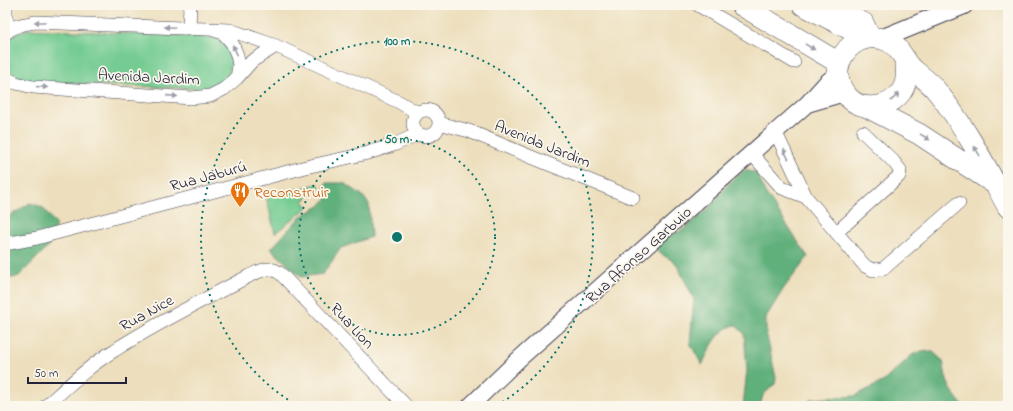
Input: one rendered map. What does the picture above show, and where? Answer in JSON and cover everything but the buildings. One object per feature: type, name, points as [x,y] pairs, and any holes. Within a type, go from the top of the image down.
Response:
[{"type":"main road","points":[[741,5],[840,77],[851,100],[859,104],[879,106],[890,102],[898,95],[904,85],[907,74],[885,45]]},
{"type":"main road","points":[[803,5],[885,45],[935,89],[967,133],[1008,206]]},
{"type":"main road","points":[[840,77],[842,54],[849,46],[857,41],[885,45],[911,26],[964,5]]},
{"type":"main road","points":[[868,106],[919,134],[996,185]]},
{"type":"street","points":[[6,5],[7,32],[22,24],[36,22],[230,30],[276,46],[399,102],[418,113]]},
{"type":"street","points":[[189,28],[190,5]]},
{"type":"street","points":[[698,5],[794,62]]},
{"type":"street","points":[[834,5],[866,20],[885,45]]},
{"type":"street","points":[[214,30],[223,34],[232,43],[239,65],[237,78]]},
{"type":"street","name":"Avenida Jardim","points":[[5,78],[16,83],[33,87],[191,98],[210,96],[224,89],[237,78],[252,61],[276,46]]},
{"type":"street","name":"Rua Afonso Garbuio","points":[[470,406],[520,358],[807,104],[826,83],[840,77]]},
{"type":"street","points":[[424,110],[432,111],[437,116],[439,123],[437,130],[432,135],[425,136],[418,134],[413,124],[414,118],[418,113],[424,110]]},
{"type":"street","name":"Avenida Jardim","points":[[439,123],[469,131],[633,198]]},
{"type":"street","points":[[775,132],[806,197],[865,266],[873,270],[883,269],[958,203]]},
{"type":"street","points":[[836,232],[900,176],[900,170],[893,161],[863,132]]},
{"type":"street","name":"Rua Jaburú","points":[[5,244],[37,238],[306,167],[368,153],[396,144],[418,134]]},
{"type":"street","points":[[752,153],[782,188],[806,197]]},
{"type":"street","name":"Rua Nice","points":[[46,406],[78,377],[120,346],[159,323],[249,276],[263,270],[275,269]]},
{"type":"street","name":"Rua Lion","points":[[275,269],[406,406]]},
{"type":"green space","points":[[30,29],[208,37],[221,40],[228,50],[232,62],[229,73],[223,83],[207,89],[30,82],[19,79],[13,74],[7,63],[6,50],[7,44],[15,34]]},
{"type":"green space","points":[[745,170],[757,173],[765,192],[808,257],[784,288],[766,317],[766,332],[776,378],[775,384],[763,395],[760,406],[743,406],[747,370],[744,333],[735,325],[723,331],[715,341],[702,365],[690,343],[694,299],[676,263],[660,253],[657,248],[659,241],[684,229],[708,209],[730,182]]},
{"type":"green space","points":[[326,183],[344,183],[362,195],[369,204],[371,237],[341,248],[323,274],[301,277],[271,249],[301,216],[320,206],[327,198],[324,191]]},
{"type":"green space","points":[[318,184],[320,187],[303,201],[308,207],[275,233],[266,196]]},
{"type":"green space","points":[[30,203],[42,207],[56,224],[49,246],[19,276],[5,280],[5,219]]},
{"type":"green space","points":[[922,351],[933,352],[943,361],[949,385],[963,406],[808,406],[810,399],[855,396],[884,381],[912,355]]},
{"type":"place","name":"Reconstruir","points":[[240,208]]}]
